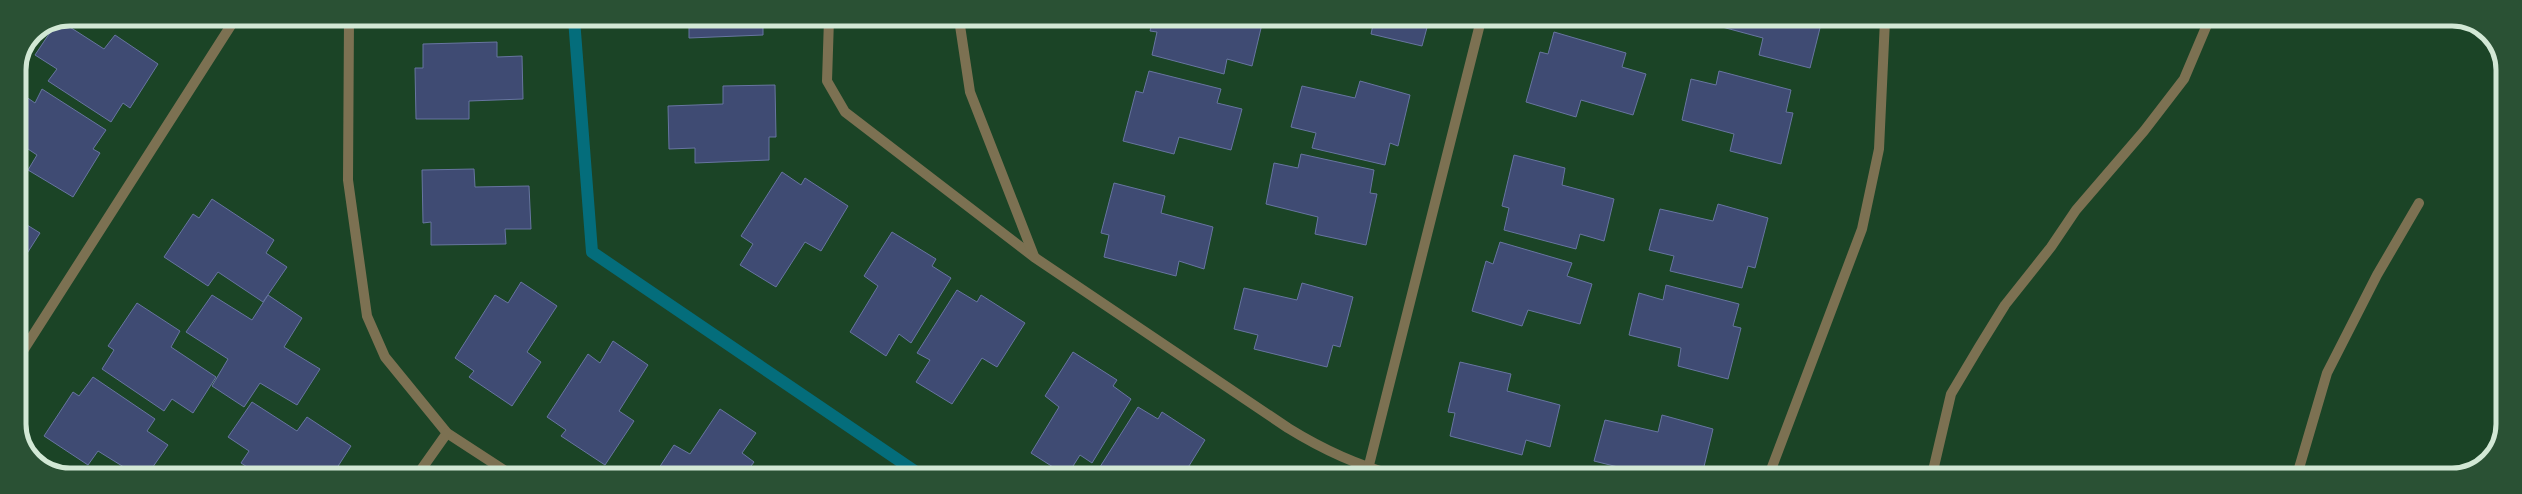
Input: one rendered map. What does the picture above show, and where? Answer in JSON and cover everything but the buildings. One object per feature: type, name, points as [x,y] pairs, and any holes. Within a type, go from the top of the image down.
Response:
[{"type":"street","points":[[26,346],[231,26]]},
{"type":"street","points":[[348,26],[348,180],[367,316],[385,357],[447,433],[501,468]]},
{"type":"street","points":[[829,26],[827,81],[845,112],[1034,258],[1288,428],[1322,449],[1361,468]]},
{"type":"street","points":[[960,26],[970,92],[1034,258]]},
{"type":"street","points":[[1368,468],[1479,26]]},
{"type":"street","points":[[1772,468],[1862,229],[1879,150],[1885,26]]},
{"type":"street","points":[[1934,468],[1951,394],[2005,305],[2051,247],[2076,210],[2144,130],[2184,79],[2206,26]]},
{"type":"street","points":[[2299,468],[2327,373],[2377,274],[2419,203]]},
{"type":"street","points":[[422,468],[447,433]]},
{"type":"waterway","points":[[575,26],[592,252],[910,468]]}]
